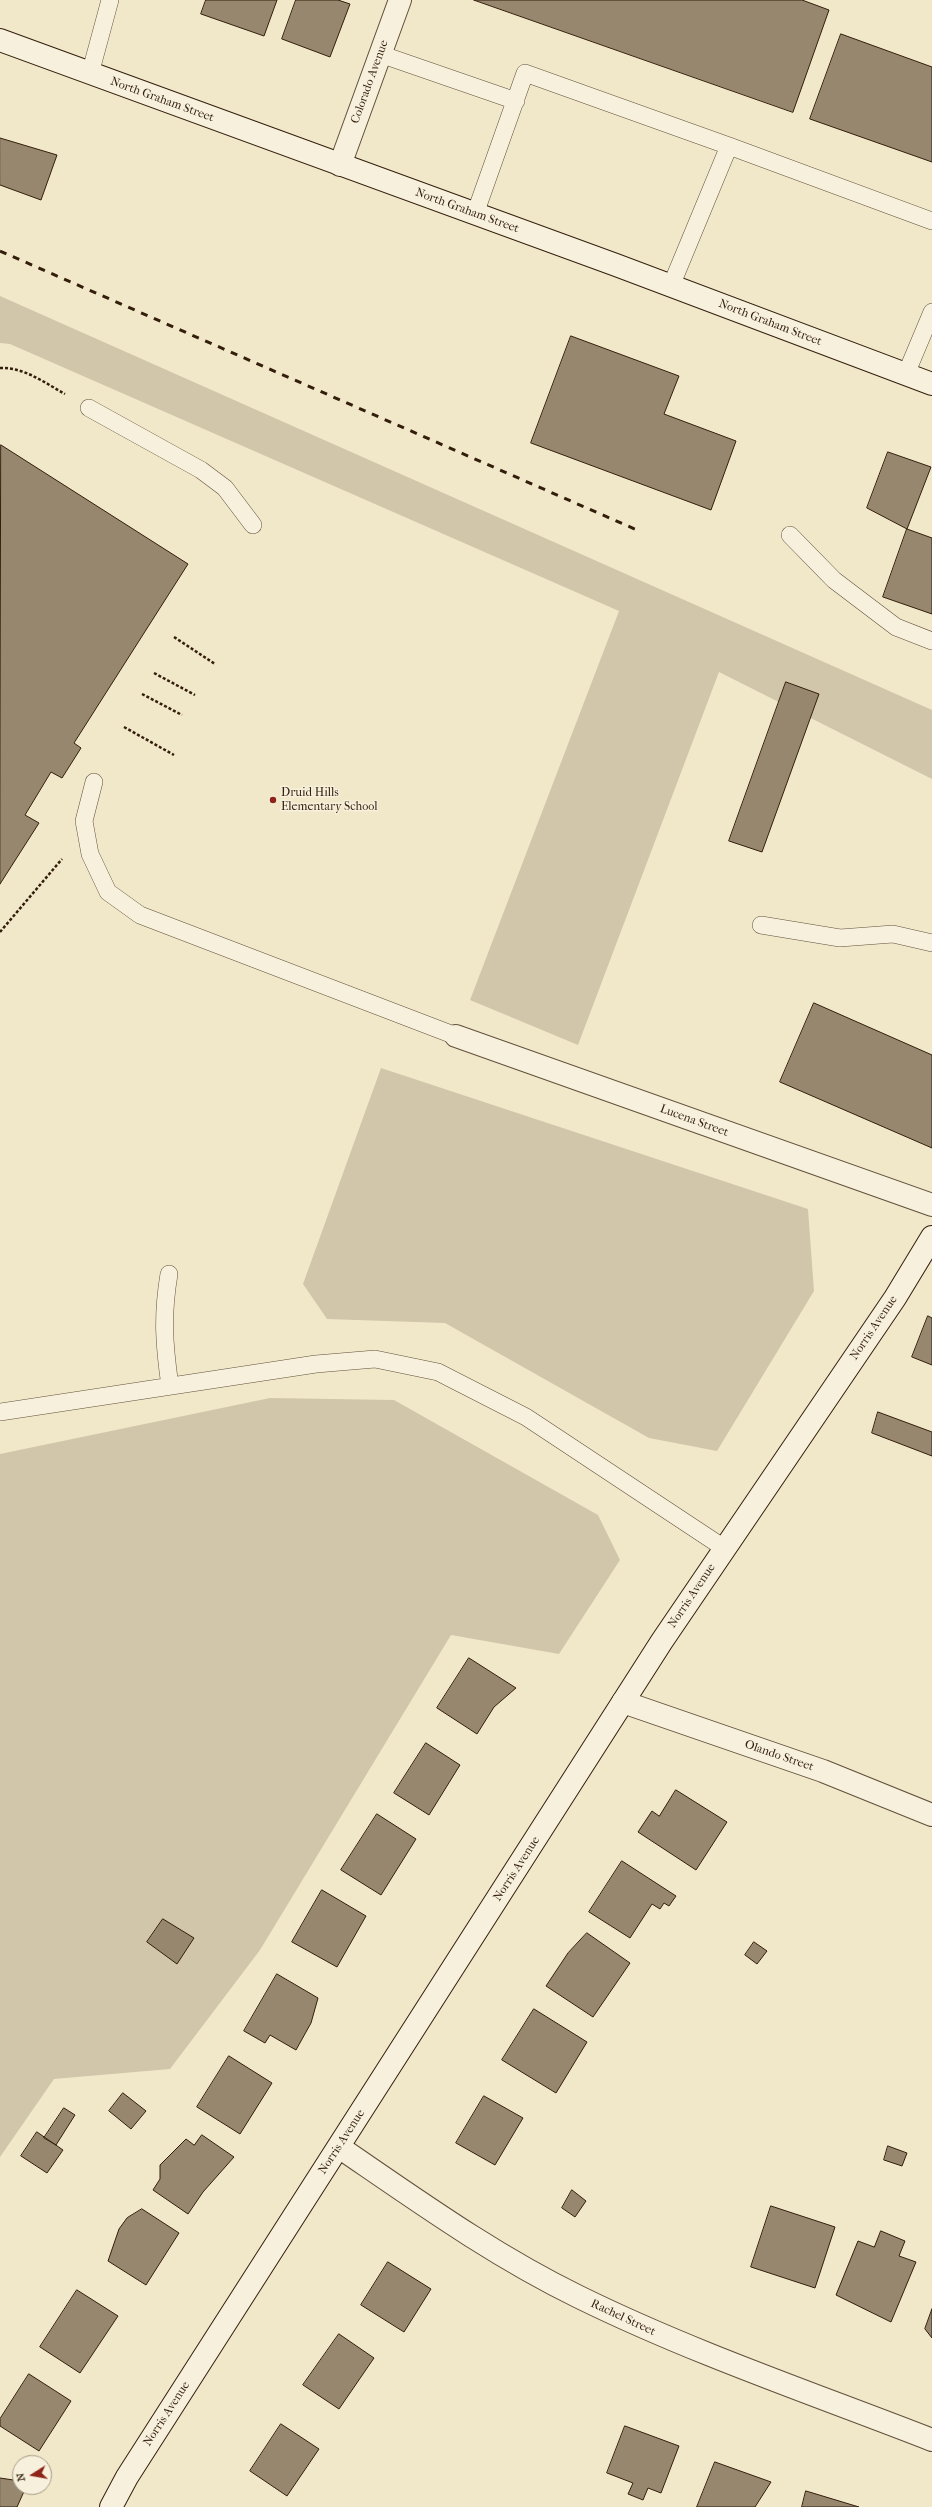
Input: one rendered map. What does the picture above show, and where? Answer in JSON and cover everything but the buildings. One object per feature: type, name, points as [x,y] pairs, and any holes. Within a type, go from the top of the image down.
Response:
[{"type":"street","name":"Colorado Avenue","points":[[340,165],[400,0]]},
{"type":"street","name":"North Graham Street","points":[[0,40],[671,286],[932,384]]},
{"type":"street","name":"Lucena Street","points":[[456,1036],[932,1205]]},
{"type":"street","name":"Norris Avenue","points":[[111,2507],[127,2477],[623,1702],[724,1548],[895,1298],[932,1237]]},
{"type":"street","name":"Olando Street","points":[[623,1702],[823,1771],[932,1815]]},
{"type":"street","name":"Rachel Street","points":[[338,2147],[476,2241],[578,2296],[662,2336],[932,2440]]},
{"type":"lane","points":[[90,74],[110,0]]},
{"type":"lane","points":[[380,54],[516,101]]},
{"type":"lane","points":[[475,214],[525,73],[932,220]]},
{"type":"lane","points":[[671,286],[729,146]]},
{"type":"lane","points":[[906,374],[932,312]]},
{"type":"lane","points":[[89,408],[201,470],[224,488],[253,525]]},
{"type":"lane","points":[[790,535],[834,580],[890,622],[932,641]]},
{"type":"lane","points":[[94,782],[84,821],[90,854],[108,892],[140,914],[456,1036]]},
{"type":"lane","points":[[761,925],[840,938],[893,934],[932,943]]},
{"type":"lane","points":[[169,1274],[163,1309],[163,1340],[170,1386]]},
{"type":"lane","points":[[0,1412],[316,1364],[375,1359],[438,1372],[526,1417],[724,1548]]},
{"type":"path","points":[[0,368],[11,368],[34,377],[89,408]]},
{"type":"path","points":[[174,637],[215,664]]},
{"type":"path","points":[[154,673],[195,695]]},
{"type":"path","points":[[142,694],[182,715]]},
{"type":"path","points":[[124,727],[174,755]]},
{"type":"path","points":[[0,932],[63,859]]},
{"type":"shaded area","points":[[0,296],[932,710],[932,779],[719,672],[578,1045],[470,1000],[619,611],[10,344],[0,343]]},
{"type":"shaded area","points":[[381,1068],[808,1209],[814,1291],[717,1451],[649,1438],[445,1323],[327,1319],[303,1284]]},
{"type":"shaded area","points":[[270,1398],[394,1400],[598,1515],[620,1560],[559,1654],[451,1635],[260,1950],[170,2069],[54,2079],[0,2157],[0,1454]]},
{"type":"railway","points":[[0,251],[637,530]]},
{"type":"place","name":"Druid Hills Elementary School","points":[[273,800]]}]
